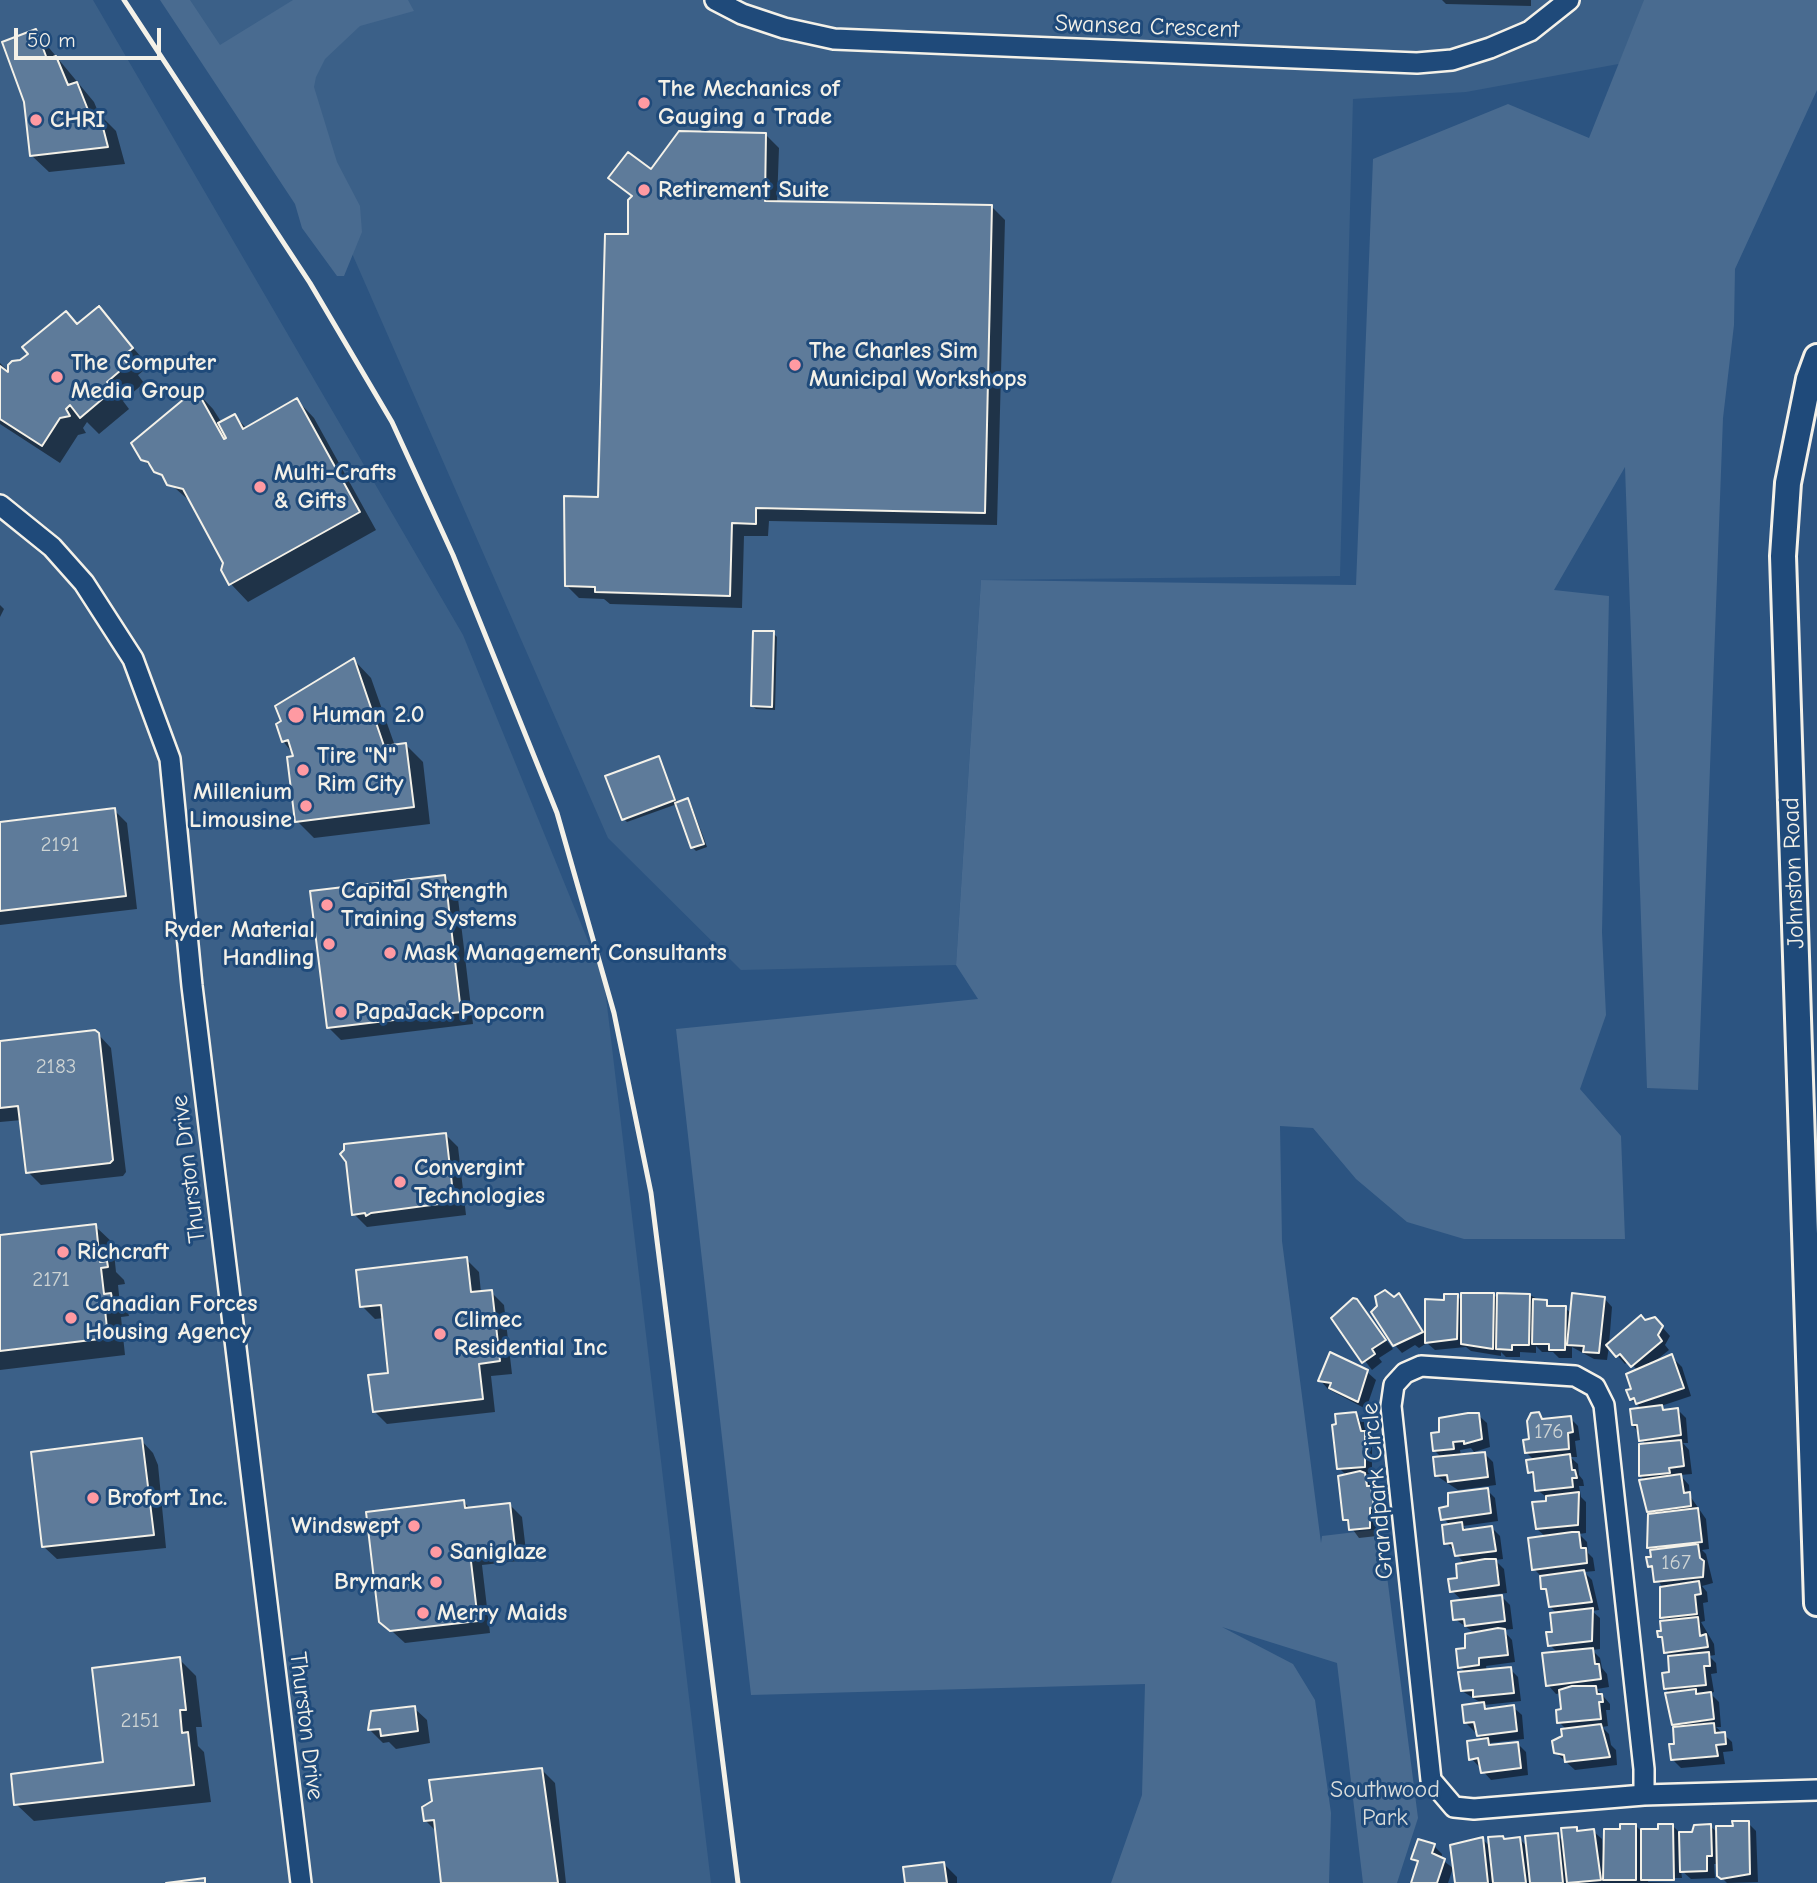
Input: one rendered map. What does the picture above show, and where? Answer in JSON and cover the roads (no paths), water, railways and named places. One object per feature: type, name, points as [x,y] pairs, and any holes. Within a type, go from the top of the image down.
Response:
[{"type":"street","name":"Swansea Crescent","points":[[715,0],[742,14],[784,28],[834,39],[1417,63],[1452,60],[1530,32],[1569,0]]},
{"type":"street","name":"Johnston Road","points":[[1817,356],[1808,379],[1788,483],[1783,556],[1817,1603]]},
{"type":"street","name":"Thurston Drive","points":[[0,505],[52,547],[83,583],[133,659],[170,759],[194,1002],[301,1883]]},
{"type":"street","name":"Grandpark Circle","points":[[1644,1795],[1644,1769],[1604,1405],[1595,1387],[1576,1376],[1421,1366],[1405,1373],[1394,1385],[1391,1406],[1431,1780],[1454,1807],[1474,1809],[1644,1795],[1817,1790]]},
{"type":"railway","points":[[124,0],[310,283],[392,422],[453,555],[557,813],[614,1013],[651,1193],[738,1883]]},
{"type":"place","name":"The Mechanics of Gauging a Trade","points":[[644,103]]},
{"type":"place","name":"CHRI","points":[[36,120]]},
{"type":"place","name":"Retirement Suite","points":[[644,190]]},
{"type":"place","name":"The Charles Sim Municipal Workshops","points":[[795,365]]},
{"type":"place","name":"The Computer Media Group","points":[[57,377]]},
{"type":"place","name":"Multi-Crafts & Gifts","points":[[260,487]]},
{"type":"place","name":"Human 2.0","points":[[296,715]]},
{"type":"place","name":"Tire \"N\" Rim City","points":[[303,770]]},
{"type":"place","name":"Millenium Limousine","points":[[306,806]]},
{"type":"place","name":"Capital Strength Training Systems","points":[[327,905]]},
{"type":"place","name":"Ryder Material Handling","points":[[329,944]]},
{"type":"place","name":"Mask Management Consultants","points":[[390,953]]},
{"type":"place","name":"PapaJack Popcorn","points":[[341,1012]]},
{"type":"place","name":"Convergint Technologies","points":[[400,1182]]},
{"type":"place","name":"Richcraft","points":[[63,1252]]},
{"type":"place","name":"Canadian Forces Housing Agency","points":[[71,1318]]},
{"type":"place","name":"Climec Residential Inc","points":[[440,1334]]},
{"type":"place","name":"Brofort Inc.","points":[[93,1498]]},
{"type":"place","name":"Windswept","points":[[414,1526]]},
{"type":"place","name":"Saniglaze","points":[[436,1552]]},
{"type":"place","name":"Brymark","points":[[436,1582]]},
{"type":"place","name":"Merry Maids","points":[[423,1613]]},
{"type":"park label","name":"Southwood Park","points":[[1385,1804]]}]
